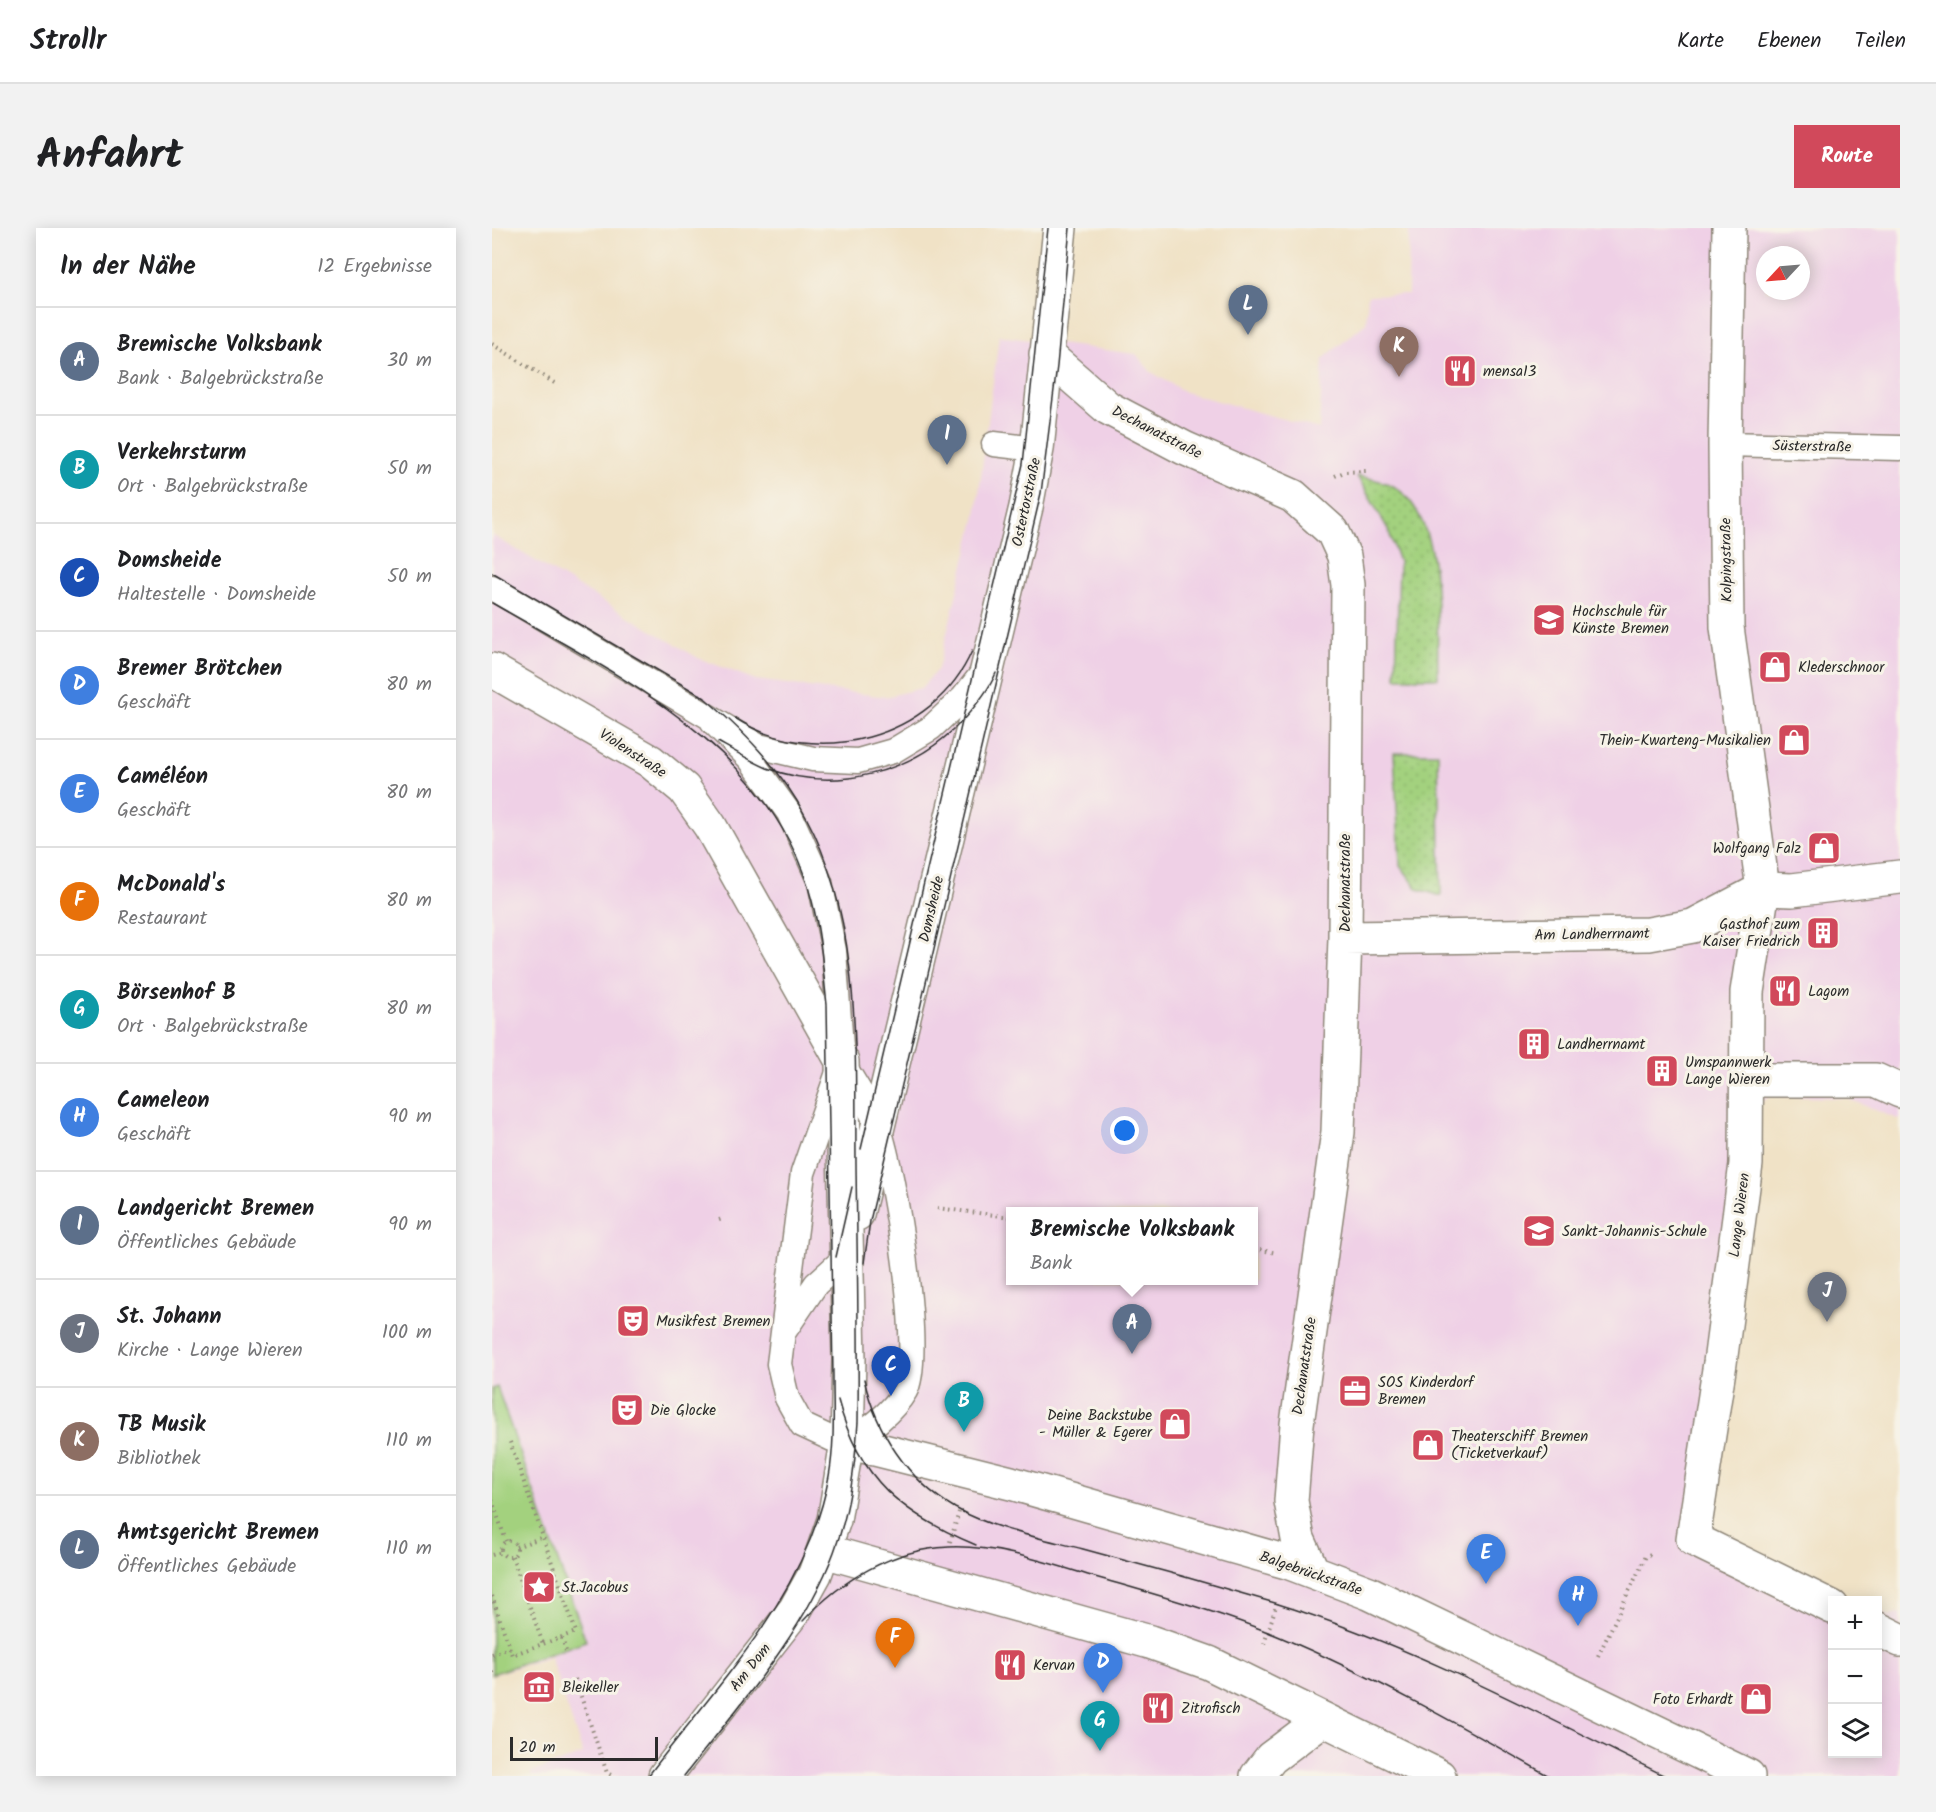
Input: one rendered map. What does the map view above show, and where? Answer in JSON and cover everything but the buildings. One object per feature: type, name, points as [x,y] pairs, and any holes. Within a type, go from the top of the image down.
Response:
[{"type":"street","name":"Ostertorstraße","points":[[963,771],[1037,449],[1060,228]]},
{"type":"street","name":"Kolpingstraße","points":[[1729,228],[1725,444],[1727,627],[1763,889]]},
{"type":"street","name":"Dechanatstraße","points":[[1046,354],[1108,408],[1184,448],[1293,496],[1333,532],[1344,556],[1348,585],[1345,938],[1338,1132],[1293,1463],[1291,1501],[1301,1567]]},
{"type":"street","name":"Violenstraße","points":[[492,670],[650,761],[684,789],[699,807],[755,906]]},
{"type":"street","name":"Domsheide","points":[[846,1257],[963,771]]},
{"type":"street","name":"Am Landherrnamt","points":[[1345,938],[1649,934],[1692,926],[1763,889],[1792,890],[1900,877]]},
{"type":"street","name":"Lange Wieren","points":[[1763,889],[1748,992],[1746,1164],[1720,1363],[1693,1539],[1828,1605]]},
{"type":"street","name":"Domsheide","points":[[755,906],[842,1061],[849,1359],[847,1442],[834,1520],[824,1551]]},
{"type":"street","points":[[1748,1080],[1876,1080],[1900,1090]]},
{"type":"street","name":"Balgebrückstraße","points":[[847,1442],[1011,1483],[1301,1567],[1369,1593],[1748,1776]]},
{"type":"street","points":[[824,1551],[1150,1642],[1209,1663],[1439,1776]]},
{"type":"street","name":"Am Dom","points":[[665,1776],[795,1610],[815,1574],[824,1551]]},
{"type":"street","points":[[1882,1631],[1900,1640]]},
{"type":"street","points":[[1257,1776],[1271,1758],[1323,1719]]},
{"type":"lane","points":[[994,444],[1037,449]]},
{"type":"lane","name":"Süsterstraße","points":[[1725,444],[1900,448]]},
{"type":"lane","points":[[492,588],[676,697],[713,722],[772,752],[813,759],[858,761],[893,751],[932,728],[963,698],[988,667]]},
{"type":"lane","points":[[713,722],[750,759],[789,813],[820,882],[834,951],[842,1061],[803,1173],[779,1364],[787,1398],[802,1425],[832,1439],[847,1442],[887,1412],[906,1390],[913,1361],[903,1254],[877,1124],[842,1061]]},
{"type":"lane","points":[[783,1334],[816,1284],[846,1257]]},
{"type":"path","points":[[492,344],[556,384]]},
{"type":"path","points":[[1344,472],[1366,471]]},
{"type":"path","points":[[492,1596],[512,1655],[576,1632],[510,1442]]},
{"type":"path","points":[[938,1583],[970,1474]]},
{"type":"path","points":[[492,1500],[506,1541],[516,1547]]},
{"type":"path","points":[[543,1537],[516,1547],[512,1556],[543,1644]]},
{"type":"path","points":[[506,1541],[502,1545],[502,1552],[506,1557],[512,1556]]},
{"type":"path","points":[[492,1555],[502,1552]]},
{"type":"path","points":[[1250,1684],[1301,1567]]},
{"type":"path","points":[[1608,1636],[1632,1585]]},
{"type":"path","points":[[562,1638],[566,1651]]},
{"type":"path","points":[[492,1654],[510,1648]]},
{"type":"path","points":[[575,1679],[607,1773],[613,1776]]},
{"type":"shaded area","points":[[1409,228],[1900,228],[1900,1120],[1846,1098],[1771,1096],[1755,1105],[1704,1532],[1845,1596],[1828,1596],[1828,1758],[1882,1758],[1882,1613],[1888,1616],[1900,1614],[1900,1776],[532,1776],[530,1773],[583,1754],[550,1657],[492,1675],[492,535],[698,658],[756,680],[886,697],[921,688],[938,669],[976,516],[999,336],[1136,354],[1151,372],[1185,392],[1319,429],[1323,359],[1366,323],[1368,295],[1408,294]]},
{"type":"green space","points":[[1357,476],[1393,486],[1410,501],[1422,522],[1430,546],[1435,574],[1438,678],[1396,678],[1399,562],[1388,529]]},
{"type":"green space","points":[[1394,753],[1438,753],[1441,896],[1418,889],[1400,865]]},
{"type":"green space","points":[[497,1387],[586,1641],[492,1674],[492,1389]]},
{"type":"tram line","points":[[861,1149],[1023,464],[1048,228]]},
{"type":"tram line","points":[[864,1263],[870,1221],[1041,493],[1057,366],[1070,228]]},
{"type":"tram line","points":[[492,573],[705,698]]},
{"type":"tram line","points":[[492,603],[589,658],[638,689],[685,722],[727,758],[764,800],[792,847],[812,901],[820,940],[827,1005],[833,1413],[829,1476],[818,1519],[781,1599],[730,1672],[648,1776]]},
{"type":"tram line","points":[[735,718],[767,734],[800,742],[835,743],[869,737],[901,725],[930,706],[954,681],[972,651]]},
{"type":"tram line","points":[[718,742],[767,768],[793,776],[819,779],[871,774],[896,766],[942,740],[976,705],[996,673]]},
{"type":"tram line","points":[[684,1776],[768,1669],[805,1612],[821,1582],[840,1536],[848,1504],[858,1422],[855,1031],[852,986],[837,899],[824,857],[796,799],[759,750],[700,694]]},
{"type":"tram line","points":[[836,1257],[852,1187]]},
{"type":"tram line","points":[[864,1379],[877,1417],[896,1452],[922,1483],[955,1508],[985,1522],[1017,1532],[1203,1582],[1326,1620],[1473,1682],[1665,1776]]},
{"type":"tram line","points":[[838,1400],[858,1452],[871,1473],[887,1491],[926,1521],[976,1545]]},
{"type":"tram line","points":[[803,1621],[834,1592],[869,1569],[888,1560],[928,1549],[949,1547],[1004,1552],[1188,1604],[1280,1637],[1383,1685],[1549,1776]]},
{"type":"place","name":"Amtsgericht Bremen","points":[[1248,335]]},
{"type":"place","name":"mensa13","points":[[1460,371]]},
{"type":"place","name":"TB Musik","points":[[1399,377]]},
{"type":"place","name":"Landgericht Bremen","points":[[947,465]]},
{"type":"place","name":"Hochschule für Künste Bremen","points":[[1549,620]]},
{"type":"place","name":"Klederschnoor","points":[[1775,667]]},
{"type":"place","name":"Thein-Kwarteng-Musikalien","points":[[1794,740]]},
{"type":"place","name":"Wolfgang Falz","points":[[1824,848]]},
{"type":"place","name":"Gasthof zum Kaiser Friedrich","points":[[1823,933]]},
{"type":"place","name":"Lagom","points":[[1785,991]]},
{"type":"place","name":"Landherrnamt","points":[[1534,1044]]},
{"type":"place","name":"Umspannwerk Lange Wieren","points":[[1662,1071]]},
{"type":"place","name":"Sankt-Johannis-Schule","points":[[1539,1231]]},
{"type":"place","name":"Musikfest Bremen","points":[[633,1321]]},
{"type":"place","name":"St. Johann","points":[[1827,1322]]},
{"type":"place","name":"Bremische Volksbank","points":[[1132,1354]]},
{"type":"place","name":"SOS Kinderdorf Bremen","points":[[1355,1391]]},
{"type":"place","name":"Domsheide","points":[[891,1396]]},
{"type":"place","name":"Die Glocke","points":[[627,1410]]},
{"type":"place","name":"Deine Backstube - Müller & Egerer","points":[[1175,1424]]},
{"type":"place","name":"Verkehrsturm","points":[[964,1432]]},
{"type":"place","name":"Theaterschiff Bremen (Ticketverkauf)","points":[[1428,1445]]},
{"type":"place","name":"Caméléon","points":[[1486,1584]]},
{"type":"place","name":"St.Jacobus","points":[[539,1587]]},
{"type":"place","name":"Cameleon","points":[[1578,1626]]},
{"type":"place","name":"Kervan","points":[[1010,1665]]},
{"type":"place","name":"McDonald's","points":[[895,1668]]},
{"type":"place","name":"Bleikeller","points":[[539,1687]]},
{"type":"place","name":"Bremer Brötchen","points":[[1103,1693]]},
{"type":"place","name":"Foto Erhardt","points":[[1756,1699]]},
{"type":"place","name":"Zitrofisch","points":[[1158,1708]]},
{"type":"place","name":"Börsenhof B","points":[[1100,1751]]}]
